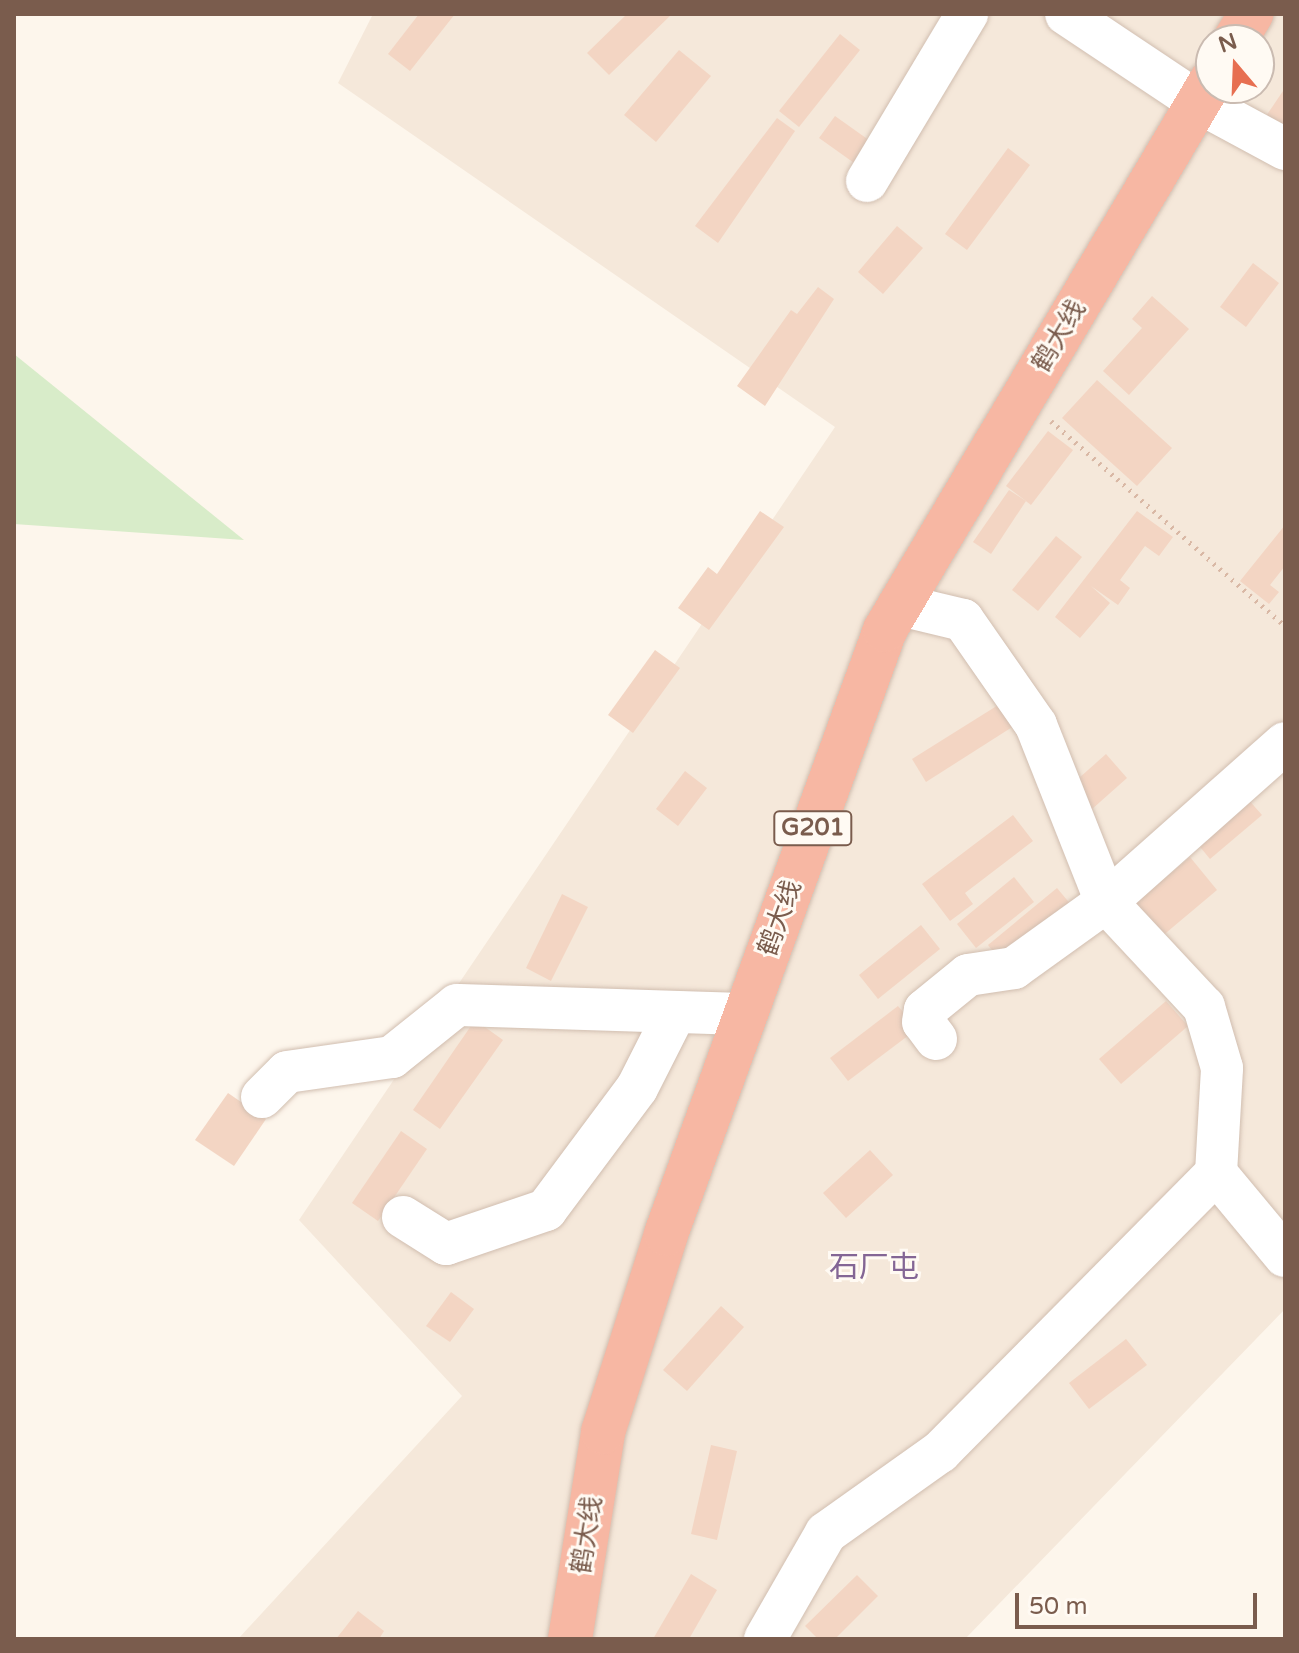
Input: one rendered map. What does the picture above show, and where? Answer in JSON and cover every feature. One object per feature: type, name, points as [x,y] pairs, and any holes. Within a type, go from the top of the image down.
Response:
[{"type":"highway","name":"鹤大线","points":[[570,1639],[603,1432],[745,1014],[885,630],[1197,104]]},
{"type":"street","points":[[867,181],[967,14]]},
{"type":"street","points":[[1066,14],[1195,85]]},
{"type":"street","points":[[1223,104],[1285,149]]},
{"type":"street","points":[[765,1639],[826,1533],[940,1452],[1216,1173],[1222,1068],[1204,1007],[1106,902],[1036,725],[963,620],[900,605]]},
{"type":"street","points":[[936,1039],[923,1022],[925,1010],[968,975],[1014,968],[1106,902],[1285,743]]},
{"type":"street","points":[[262,1097],[287,1072],[392,1057],[457,1005],[745,1014]]},
{"type":"street","points":[[403,1217],[446,1244],[546,1210],[637,1088],[675,1013]]},
{"type":"street","points":[[1216,1173],[1285,1256]]},
{"type":"path","points":[[1019,404],[1069,431],[1209,564],[1285,626]]},
{"type":"shaded area","points":[[373,14],[1285,14],[1285,1309],[965,1639],[238,1639],[462,1396],[299,1220],[835,427],[338,83]]},
{"type":"green space","points":[[14,354],[244,540],[14,524]]},
{"type":"building","points":[[419,14],[455,14],[410,71],[388,54]]},
{"type":"building","points":[[627,14],[672,14],[609,75],[587,53]]},
{"type":"building","points":[[840,34],[860,50],[799,127],[779,111]]},
{"type":"building","points":[[679,50],[711,76],[656,142],[624,115]]},
{"type":"building","points":[[1285,88],[1285,142],[1260,125]]},
{"type":"building","points":[[835,116],[880,148],[864,170],[819,138]]},
{"type":"building","points":[[777,118],[795,131],[718,243],[695,226]]},
{"type":"building","points":[[1008,148],[1030,165],[967,250],[945,234]]},
{"type":"building","points":[[897,226],[923,248],[883,294],[858,272]]},
{"type":"building","points":[[1253,263],[1279,283],[1246,327],[1220,307]]},
{"type":"building","points":[[818,287],[834,299],[765,406],[737,386],[791,310],[797,314]]},
{"type":"building","points":[[1152,296],[1189,329],[1129,395],[1103,371],[1142,328],[1132,319]]},
{"type":"building","points":[[1097,380],[1172,448],[1137,486],[1062,418]]},
{"type":"building","points":[[1048,431],[1073,450],[1031,505],[1006,486]]},
{"type":"building","points":[[1009,490],[1026,501],[991,554],[973,542]]},
{"type":"building","points":[[760,511],[784,527],[709,630],[678,608],[708,567],[717,574]]},
{"type":"building","points":[[1137,511],[1173,537],[1159,556],[1145,546],[1120,580],[1130,588],[1118,605],[1091,586],[1110,603],[1080,638],[1055,617]]},
{"type":"building","points":[[1285,525],[1285,566],[1270,585],[1279,592],[1269,604],[1240,581]]},
{"type":"building","points":[[1056,536],[1082,557],[1038,611],[1012,590]]},
{"type":"building","points":[[655,650],[680,668],[633,733],[608,715]]},
{"type":"building","points":[[1003,702],[1017,724],[926,782],[912,759]]},
{"type":"building","points":[[1106,754],[1127,778],[1091,810],[1070,786]]},
{"type":"building","points":[[685,771],[707,788],[678,826],[656,809]]},
{"type":"building","points":[[1247,798],[1262,815],[1210,859],[1196,842]]},
{"type":"building","points":[[1013,815],[1033,841],[965,893],[973,904],[950,921],[922,884]]},
{"type":"building","points":[[1190,857],[1217,890],[1154,943],[1127,910]]},
{"type":"building","points":[[1014,877],[1034,902],[976,948],[957,924]]},
{"type":"building","points":[[1057,888],[1072,906],[1003,964],[988,945]]},
{"type":"building","points":[[562,894],[588,907],[551,981],[526,968]]},
{"type":"building","points":[[921,925],[940,949],[878,999],[859,975]]},
{"type":"building","points":[[1166,1001],[1188,1026],[1121,1084],[1099,1059]]},
{"type":"building","points":[[898,1006],[917,1029],[848,1081],[830,1058]]},
{"type":"building","points":[[475,1020],[503,1040],[440,1129],[413,1110]]},
{"type":"building","points":[[228,1093],[266,1119],[234,1166],[195,1140]]},
{"type":"building","points":[[401,1131],[427,1149],[378,1221],[352,1203]]},
{"type":"building","points":[[870,1150],[893,1175],[846,1218],[823,1193]]},
{"type":"building","points":[[451,1292],[474,1309],[450,1342],[426,1326]]},
{"type":"building","points":[[721,1306],[744,1327],[687,1391],[663,1370]]},
{"type":"building","points":[[1126,1339],[1147,1365],[1089,1409],[1069,1383]]},
{"type":"building","points":[[711,1445],[737,1451],[717,1540],[691,1534]]},
{"type":"building","points":[[691,1574],[717,1590],[689,1639],[653,1639]]},
{"type":"building","points":[[857,1575],[878,1596],[835,1639],[818,1639],[805,1626]]},
{"type":"building","points":[[358,1611],[384,1631],[379,1639],[336,1639]]},
{"type":"district","name":"石厂屯","points":[[874,1268]]}]
